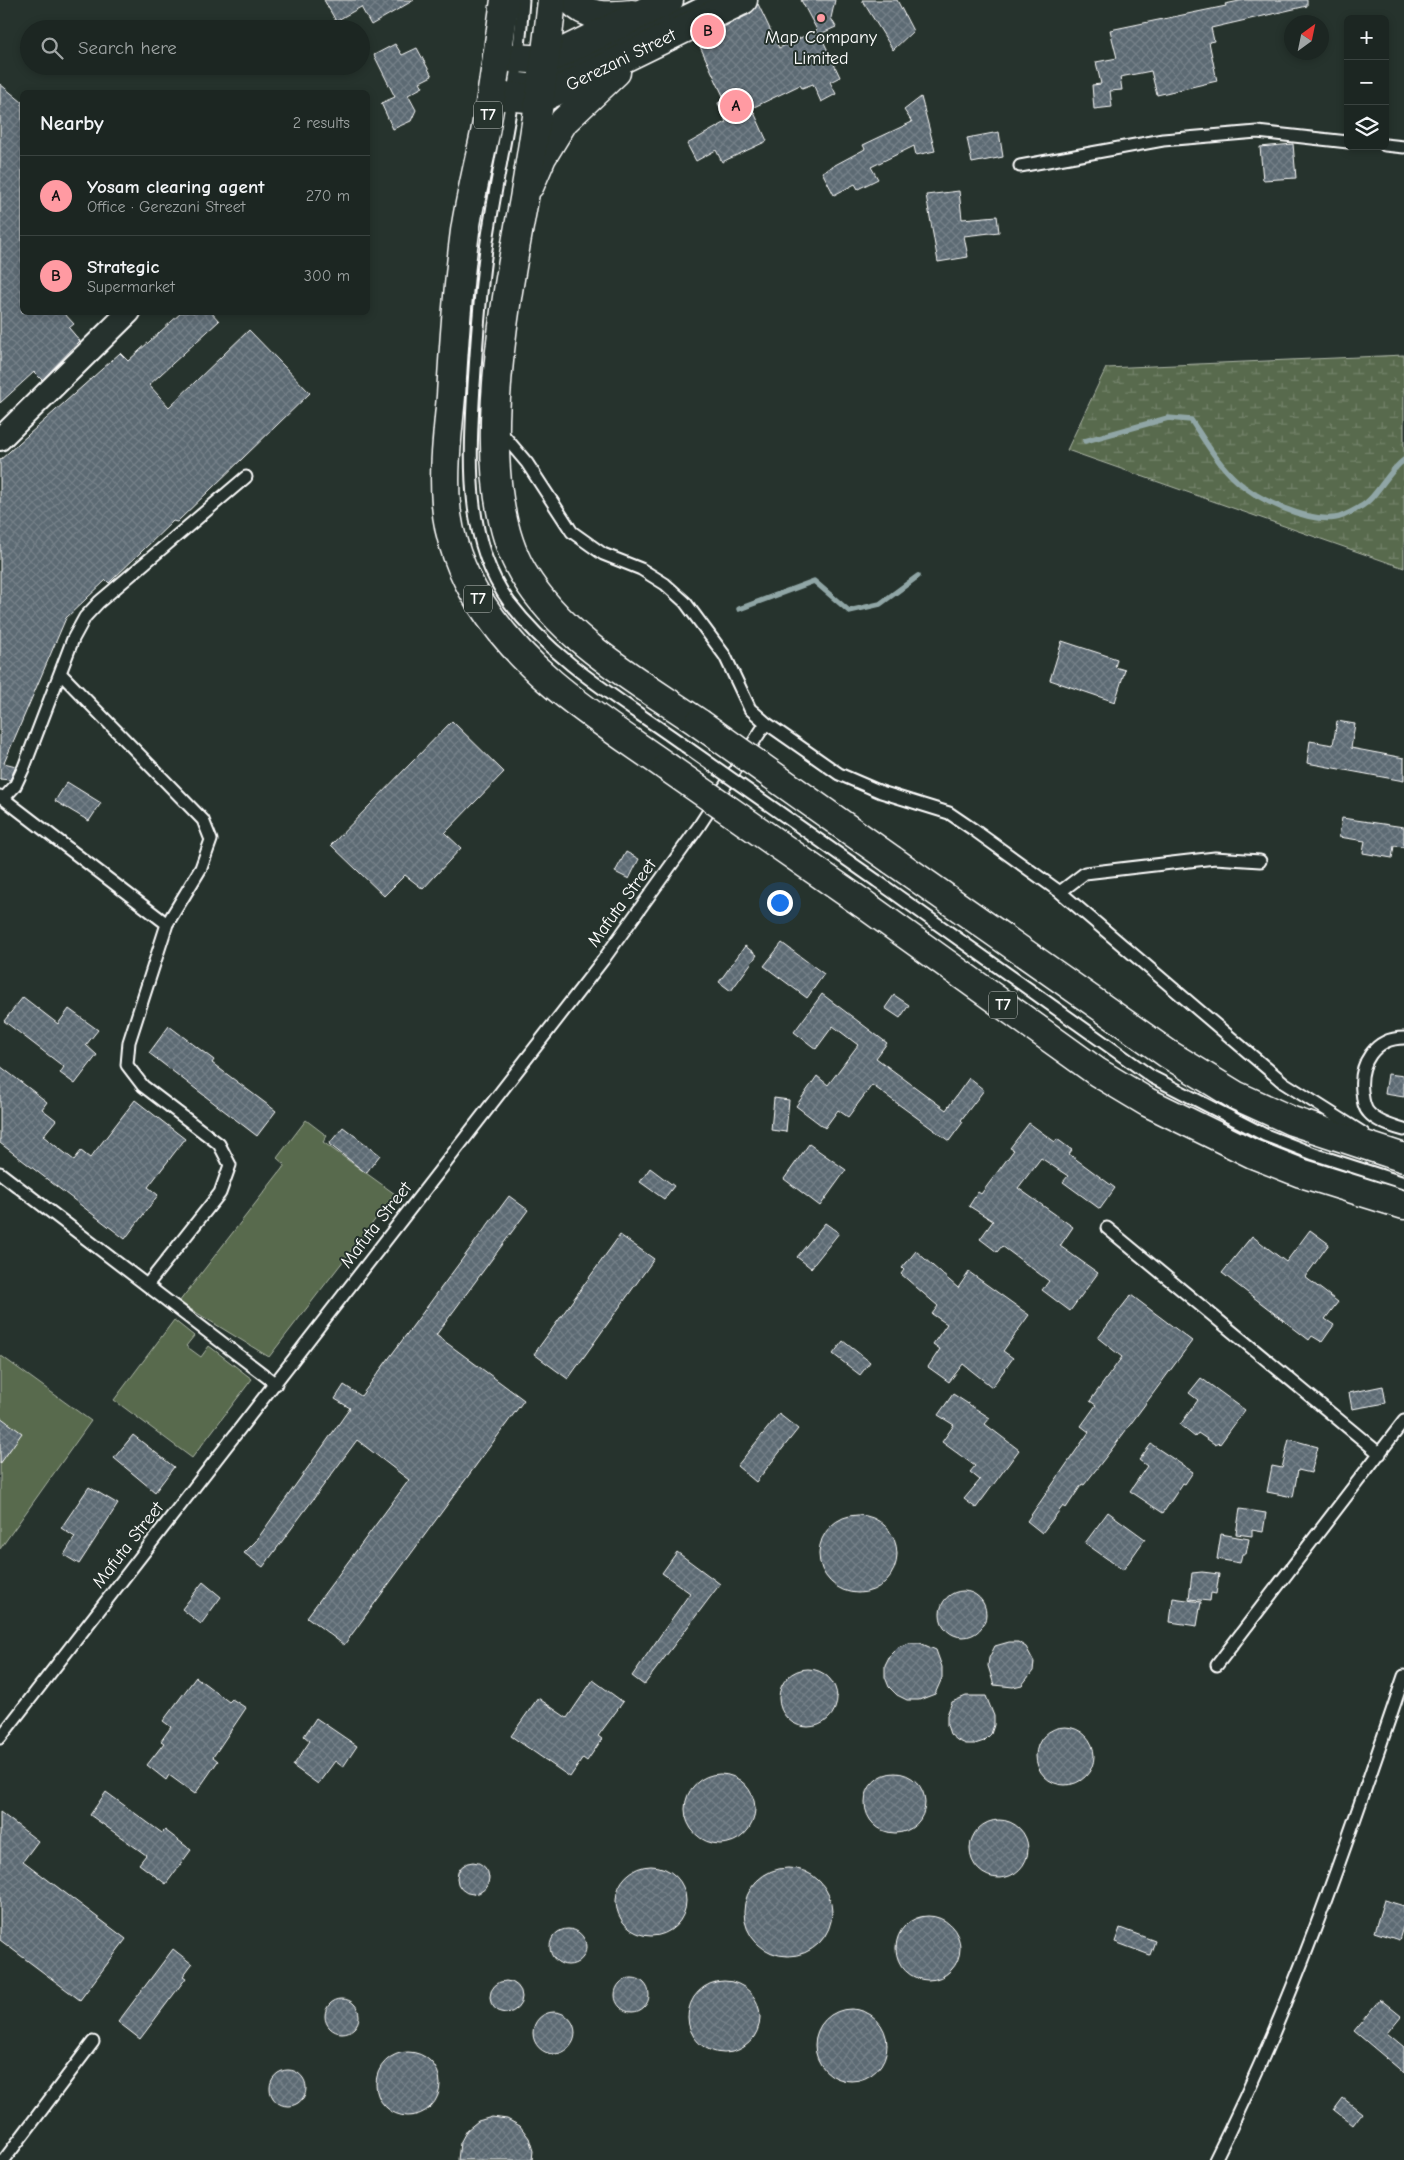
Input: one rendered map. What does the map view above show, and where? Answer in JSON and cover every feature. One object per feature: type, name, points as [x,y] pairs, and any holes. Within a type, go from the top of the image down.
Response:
[{"type":"main road","name":"T7","points":[[505,0],[507,77],[476,237],[476,363],[446,505],[452,537],[464,572],[478,600],[504,637],[538,673],[570,699],[862,903],[1096,1072],[1147,1102],[1253,1154],[1301,1173],[1404,1205]]},
{"type":"main road","points":[[552,0],[543,80],[524,199],[512,259],[476,363],[496,426],[496,482],[506,534],[522,572],[550,612],[692,735],[885,871],[1168,1054],[1236,1095],[1292,1122],[1401,1157]]},
{"type":"main road","points":[[571,0],[587,13],[607,17],[644,12]]},
{"type":"main road","name":"Gerezani Street","points":[[543,80],[644,12],[669,0]]},
{"type":"main road","name":"Gerezani Street","points":[[507,77],[543,80],[646,47],[743,0]]},
{"type":"main road","points":[[524,199],[542,157],[564,121],[595,91],[646,47]]},
{"type":"main road","name":"T7","points":[[507,77],[543,80]]},
{"type":"street","points":[[0,439],[126,315]]},
{"type":"lane","points":[[507,77],[523,0]]},
{"type":"lane","points":[[543,80],[708,0]]},
{"type":"lane","points":[[1020,166],[1163,140],[1257,132],[1344,142]]},
{"type":"lane","points":[[1389,145],[1404,147]]},
{"type":"lane","points":[[476,363],[470,453],[473,500],[479,535],[491,570],[508,600],[533,631],[578,670],[692,735]]},
{"type":"lane","points":[[496,426],[527,463],[572,532],[603,554],[641,568],[665,584],[685,602],[725,656],[750,709],[766,723],[839,774],[881,792],[949,814],[1060,892],[1284,1083],[1401,1157]]},
{"type":"lane","points":[[167,924],[2,797],[15,786],[24,767],[73,639],[85,617],[99,602],[246,476]]},
{"type":"lane","points":[[61,674],[202,820],[210,840],[201,868],[167,924],[129,1042],[127,1064],[143,1086],[219,1144],[230,1165],[220,1193],[147,1285]]},
{"type":"lane","name":"Mafuta Street","points":[[0,1738],[603,960],[699,826],[766,723]]},
{"type":"lane","points":[[1060,892],[1085,873],[1215,858],[1260,861]]},
{"type":"lane","points":[[885,871],[1152,1077],[1266,1134],[1314,1154],[1404,1183]]},
{"type":"lane","points":[[1404,1038],[1394,1038],[1374,1048],[1362,1070],[1361,1080],[1364,1104],[1369,1114],[1392,1127],[1404,1130]]},
{"type":"lane","points":[[0,1173],[276,1384]]},
{"type":"lane","points":[[1107,1228],[1380,1454]]},
{"type":"lane","points":[[1217,1665],[1404,1421]]},
{"type":"lane","points":[[1215,2160],[1236,2117],[1316,1932],[1404,1676]]},
{"type":"lane","points":[[4,2160],[93,2042]]},
{"type":"green space","points":[[1404,355],[1404,568],[1067,450],[1106,368]]},
{"type":"green space","points":[[306,1120],[327,1136],[323,1142],[395,1194],[269,1357],[179,1302],[285,1165],[277,1158]]},
{"type":"green space","points":[[174,1320],[194,1336],[186,1346],[201,1357],[209,1346],[252,1379],[192,1458],[114,1400]]},
{"type":"green space","points":[[0,1355],[91,1421],[0,1549]]},
{"type":"building","points":[[324,0],[414,0],[371,25],[370,20],[361,7],[335,20]]},
{"type":"building","points":[[801,0],[835,0],[831,18],[836,27],[820,34],[840,77],[830,82],[836,94],[821,102],[813,84],[802,88],[800,85],[752,108],[767,141],[722,162],[716,150],[696,161],[687,144],[726,122],[718,103],[725,100],[697,40],[750,14],[758,4],[779,48],[817,30]]},
{"type":"building","points":[[862,0],[897,0],[913,31],[893,50]]},
{"type":"building","points":[[1244,0],[1307,0],[1307,6],[1211,28],[1214,41],[1209,42],[1217,81],[1157,95],[1151,71],[1120,77],[1122,90],[1110,91],[1112,107],[1094,109],[1092,85],[1101,84],[1096,62],[1117,58],[1110,30],[1226,6],[1225,4]]},
{"type":"building","points":[[395,44],[402,55],[417,48],[432,76],[420,82],[423,87],[408,95],[416,110],[411,121],[393,129],[381,103],[395,97],[374,55]]},
{"type":"building","points":[[0,84],[20,100],[20,315],[66,315],[74,324],[69,328],[80,341],[42,380],[34,372],[0,403]]},
{"type":"building","points":[[921,97],[935,151],[916,155],[914,146],[871,167],[878,179],[858,189],[855,184],[834,195],[822,172],[865,149],[863,145],[912,122],[904,110]]},
{"type":"building","points":[[999,132],[1003,157],[972,163],[967,138]]},
{"type":"building","points":[[1293,144],[1296,178],[1263,180],[1260,147]]},
{"type":"building","points":[[959,191],[962,219],[997,216],[999,232],[964,236],[968,257],[938,262],[926,195]]},
{"type":"building","points":[[179,315],[214,315],[219,321],[149,385],[169,407],[249,330],[310,393],[177,522],[173,521],[109,583],[106,580],[66,618],[4,763],[16,766],[10,780],[0,779],[0,460],[120,353],[128,361]]},
{"type":"building","points":[[1062,641],[1117,659],[1115,667],[1125,670],[1115,702],[1050,680]]},
{"type":"building","points":[[452,721],[504,772],[445,833],[461,848],[423,889],[405,875],[384,896],[331,845]]},
{"type":"building","points":[[1337,721],[1355,724],[1351,748],[1404,758],[1404,781],[1307,763],[1310,741],[1333,745]]},
{"type":"building","points":[[67,782],[101,803],[89,821],[55,801]]},
{"type":"building","points":[[1342,818],[1404,827],[1404,847],[1394,846],[1392,858],[1363,853],[1365,841],[1339,837]]},
{"type":"building","points":[[626,852],[639,859],[629,879],[615,872]]},
{"type":"building","points":[[782,943],[824,974],[807,998],[764,966]]},
{"type":"building","points":[[745,946],[757,955],[731,991],[719,982]]},
{"type":"building","points":[[822,994],[887,1043],[876,1058],[946,1110],[969,1078],[984,1090],[961,1120],[963,1122],[949,1141],[872,1085],[848,1117],[838,1110],[825,1128],[796,1106],[817,1076],[828,1085],[858,1045],[833,1026],[816,1049],[794,1032]]},
{"type":"building","points":[[894,995],[909,1005],[900,1018],[885,1008]]},
{"type":"building","points":[[23,997],[58,1024],[69,1009],[98,1030],[86,1045],[97,1055],[75,1084],[60,1073],[64,1067],[4,1021]]},
{"type":"building","points":[[169,1026],[214,1060],[212,1063],[276,1111],[257,1136],[149,1053]]},
{"type":"building","points":[[0,1066],[47,1102],[42,1109],[56,1120],[43,1136],[74,1160],[81,1151],[90,1158],[135,1100],[185,1139],[148,1187],[158,1195],[125,1239],[0,1143]]},
{"type":"building","points":[[1388,1074],[1404,1076],[1404,1097],[1385,1094]]},
{"type":"building","points":[[774,1098],[789,1100],[786,1132],[771,1130]]},
{"type":"building","points":[[1029,1123],[1055,1142],[1057,1139],[1072,1150],[1069,1154],[1115,1188],[1100,1209],[1063,1182],[1068,1176],[1041,1158],[1018,1188],[1073,1227],[1060,1246],[1098,1273],[1070,1311],[1042,1290],[1049,1281],[1002,1246],[997,1252],[980,1239],[993,1221],[969,1206],[978,1192],[981,1194],[1014,1150],[1010,1148]]},
{"type":"building","points":[[343,1127],[380,1155],[366,1173],[329,1144]]},
{"type":"building","points":[[809,1144],[846,1170],[820,1206],[784,1179]]},
{"type":"building","points":[[650,1168],[674,1186],[664,1199],[640,1182]]},
{"type":"building","points":[[509,1196],[528,1210],[436,1335],[524,1400],[344,1645],[307,1617],[409,1480],[357,1440],[263,1567],[244,1553],[256,1541],[350,1408],[335,1399],[344,1385],[361,1396]]},
{"type":"building","points":[[825,1223],[839,1233],[811,1268],[797,1257]]},
{"type":"building","points":[[1310,1230],[1329,1244],[1305,1277],[1338,1302],[1325,1319],[1334,1325],[1322,1342],[1312,1336],[1309,1340],[1222,1273],[1252,1236],[1286,1262]]},
{"type":"building","points":[[620,1235],[654,1259],[568,1379],[534,1354]]},
{"type":"building","points":[[916,1251],[958,1288],[969,1272],[1029,1315],[1003,1351],[1013,1358],[992,1387],[963,1364],[949,1382],[928,1367],[940,1349],[933,1344],[947,1324],[932,1314],[938,1306],[901,1274],[904,1270],[902,1268]]},
{"type":"building","points":[[1131,1295],[1192,1341],[1084,1485],[1082,1484],[1066,1508],[1063,1506],[1042,1533],[1027,1521],[1089,1432],[1081,1426],[1096,1405],[1090,1401],[1122,1357],[1098,1338]]},
{"type":"building","points":[[843,1341],[870,1362],[860,1375],[833,1354]]},
{"type":"building","points":[[1201,1378],[1245,1410],[1220,1444],[1218,1442],[1216,1445],[1198,1433],[1195,1437],[1180,1425],[1198,1400],[1189,1393]]},
{"type":"building","points":[[1383,1386],[1386,1403],[1352,1409],[1349,1393]]},
{"type":"building","points":[[953,1394],[990,1418],[985,1424],[1019,1450],[976,1508],[964,1499],[980,1480],[970,1472],[975,1466],[942,1442],[954,1425],[938,1415]]},
{"type":"building","points":[[779,1414],[798,1429],[756,1482],[737,1466]]},
{"type":"building","points":[[0,1417],[22,1433],[0,1464]]},
{"type":"building","points":[[133,1435],[174,1467],[155,1492],[114,1458]]},
{"type":"building","points":[[1289,1439],[1318,1447],[1311,1473],[1298,1470],[1293,1497],[1267,1492],[1272,1466],[1282,1468]]},
{"type":"building","points":[[1151,1444],[1193,1472],[1185,1484],[1183,1483],[1163,1513],[1130,1491],[1147,1466],[1139,1460]]},
{"type":"building","points":[[89,1487],[118,1504],[79,1564],[64,1555],[75,1537],[61,1528]]},
{"type":"building","points":[[1240,1509],[1266,1513],[1263,1532],[1252,1530],[1252,1536],[1236,1534]]},
{"type":"building","points":[[1108,1512],[1145,1539],[1123,1570],[1085,1543]]},
{"type":"building","points":[[850,1515],[866,1515],[880,1521],[891,1532],[897,1546],[897,1562],[891,1576],[880,1587],[866,1593],[850,1593],[836,1587],[825,1576],[819,1562],[819,1546],[825,1532],[836,1521]]},
{"type":"building","points":[[1221,1534],[1249,1539],[1246,1554],[1242,1554],[1240,1563],[1217,1559]]},
{"type":"building","points":[[677,1552],[720,1584],[644,1685],[632,1676],[690,1593],[662,1573]]},
{"type":"building","points":[[1192,1573],[1219,1574],[1216,1594],[1211,1593],[1210,1601],[1189,1599]]},
{"type":"building","points":[[203,1582],[221,1597],[201,1624],[182,1609]]},
{"type":"building","points":[[958,1591],[968,1591],[982,1601],[986,1614],[982,1627],[976,1633],[968,1637],[958,1637],[944,1627],[940,1619],[940,1609],[950,1595]]},
{"type":"building","points":[[1173,1598],[1201,1602],[1197,1626],[1170,1622]]},
{"type":"building","points":[[1009,1642],[1018,1642],[1026,1647],[1034,1662],[1033,1671],[1022,1685],[1013,1687],[994,1685],[988,1666],[989,1658],[995,1646]]},
{"type":"building","points":[[909,1643],[920,1643],[936,1650],[942,1667],[942,1678],[935,1694],[919,1700],[907,1700],[897,1695],[889,1687],[885,1677],[885,1665],[890,1655],[898,1647]]},
{"type":"building","points":[[808,1669],[819,1671],[832,1682],[837,1698],[835,1709],[824,1722],[808,1727],[797,1725],[784,1714],[779,1698],[781,1687],[792,1674]]},
{"type":"building","points":[[196,1677],[229,1702],[232,1699],[246,1708],[213,1757],[218,1761],[195,1794],[169,1775],[166,1780],[147,1765],[164,1743],[161,1741],[171,1727],[163,1721]]},
{"type":"building","points":[[593,1680],[623,1702],[598,1736],[602,1739],[587,1761],[583,1758],[570,1777],[511,1736],[538,1698],[567,1718]]},
{"type":"building","points":[[966,1696],[986,1696],[994,1716],[991,1734],[984,1741],[975,1744],[966,1744],[957,1740],[950,1734],[947,1725],[947,1715],[952,1702]]},
{"type":"building","points":[[316,1718],[357,1746],[343,1767],[335,1761],[318,1784],[293,1766],[310,1741],[304,1736]]},
{"type":"building","points":[[1065,1727],[1076,1729],[1089,1740],[1094,1756],[1092,1767],[1081,1780],[1065,1785],[1054,1783],[1041,1772],[1036,1756],[1038,1745],[1049,1732]]},
{"type":"building","points":[[895,1773],[911,1778],[916,1782],[920,1787],[925,1803],[920,1819],[916,1824],[911,1828],[895,1833],[879,1828],[874,1824],[870,1819],[865,1803],[870,1787],[874,1782],[879,1778]]},
{"type":"building","points":[[727,1774],[740,1780],[749,1789],[753,1795],[755,1809],[753,1823],[745,1834],[734,1842],[713,1844],[706,1842],[695,1834],[687,1823],[685,1802],[687,1795],[695,1784],[706,1776]]},
{"type":"building","points":[[106,1792],[162,1833],[165,1830],[191,1850],[166,1884],[139,1864],[146,1855],[90,1815]]},
{"type":"building","points":[[0,1812],[38,1841],[23,1861],[126,1939],[80,2000],[0,1940]]},
{"type":"building","points":[[993,1820],[1005,1820],[1020,1828],[1028,1843],[1028,1855],[1020,1870],[1005,1878],[993,1878],[978,1870],[970,1855],[970,1843],[978,1828]]},
{"type":"building","points":[[473,1862],[479,1863],[484,1867],[488,1872],[488,1884],[484,1889],[479,1893],[473,1894],[467,1893],[462,1889],[458,1884],[457,1878],[458,1872],[462,1867],[467,1863]]},
{"type":"building","points":[[644,1866],[658,1866],[671,1872],[680,1881],[686,1894],[684,1914],[676,1926],[658,1936],[644,1936],[631,1930],[622,1921],[616,1908],[616,1894],[622,1881],[631,1872]]},
{"type":"building","points":[[788,1868],[805,1872],[819,1881],[828,1895],[832,1912],[828,1929],[819,1943],[805,1952],[788,1956],[771,1952],[757,1943],[748,1929],[744,1912],[748,1895],[757,1881],[771,1872]]},
{"type":"building","points":[[1384,1900],[1404,1906],[1404,1924],[1399,1940],[1374,1932]]},
{"type":"building","points":[[928,1916],[946,1922],[954,1930],[960,1948],[954,1966],[946,1974],[928,1980],[910,1974],[902,1966],[896,1948],[902,1930],[910,1922]]},
{"type":"building","points":[[1120,1928],[1155,1941],[1150,1955],[1115,1942]]},
{"type":"building","points":[[568,1929],[580,1935],[586,1947],[580,1959],[568,1965],[556,1959],[550,1947],[556,1935]]},
{"type":"building","points":[[173,1949],[192,1964],[183,1976],[186,1978],[140,2039],[118,2022]]},
{"type":"building","points":[[632,1978],[639,1979],[644,1983],[648,1988],[648,2002],[644,2007],[639,2011],[632,2012],[625,2011],[620,2007],[616,2002],[615,1995],[616,1988],[620,1983],[625,1979]]},
{"type":"building","points":[[506,1981],[512,1982],[517,1986],[521,1991],[521,2003],[517,2008],[512,2012],[506,2013],[500,2012],[495,2008],[491,2003],[490,1997],[491,1991],[495,1986],[500,1982]]},
{"type":"building","points":[[724,1981],[744,1987],[754,1997],[760,2017],[754,2037],[744,2047],[724,2053],[704,2047],[694,2037],[688,2017],[694,1997],[704,1987]]},
{"type":"building","points":[[342,1999],[349,2000],[354,2004],[358,2009],[358,2023],[354,2028],[349,2032],[342,2033],[335,2032],[330,2028],[326,2023],[325,2016],[326,2009],[330,2004],[335,2000]]},
{"type":"building","points":[[1380,1999],[1401,2016],[1387,2033],[1404,2047],[1404,2073],[1354,2031]]},
{"type":"building","points":[[858,2009],[877,2019],[885,2031],[887,2045],[885,2059],[877,2071],[865,2079],[844,2081],[825,2071],[817,2059],[815,2038],[825,2019],[837,2011]]},
{"type":"building","points":[[550,2012],[558,2012],[569,2018],[575,2033],[569,2048],[558,2054],[550,2054],[539,2048],[533,2037],[533,2029],[539,2018]]},
{"type":"building","points":[[408,2052],[426,2058],[434,2066],[440,2084],[434,2102],[426,2110],[408,2116],[390,2110],[382,2102],[376,2084],[382,2066],[390,2058]]},
{"type":"building","points":[[288,2070],[295,2071],[301,2075],[305,2081],[305,2095],[301,2101],[295,2105],[288,2106],[281,2105],[275,2101],[271,2095],[270,2088],[271,2081],[275,2075],[281,2071]]},
{"type":"building","points":[[1343,2098],[1362,2113],[1353,2125],[1334,2110]]},
{"type":"building","points":[[492,2117],[507,2119],[520,2126],[529,2138],[533,2151],[532,2160],[458,2160],[460,2143],[467,2130],[478,2121]]},
{"type":"waterway","points":[[1085,441],[1168,418],[1191,420],[1224,467],[1246,488],[1283,508],[1311,517],[1324,518],[1341,516],[1366,503],[1372,498],[1392,471],[1404,460]]},
{"type":"waterway","points":[[739,609],[814,581],[849,611],[880,604],[918,576]]},
{"type":"place","name":"Map Company Limited","points":[[821,18]]},
{"type":"place","name":"Strategic","points":[[708,31]]},
{"type":"place","name":"Yosam clearing agent","points":[[736,106]]}]
